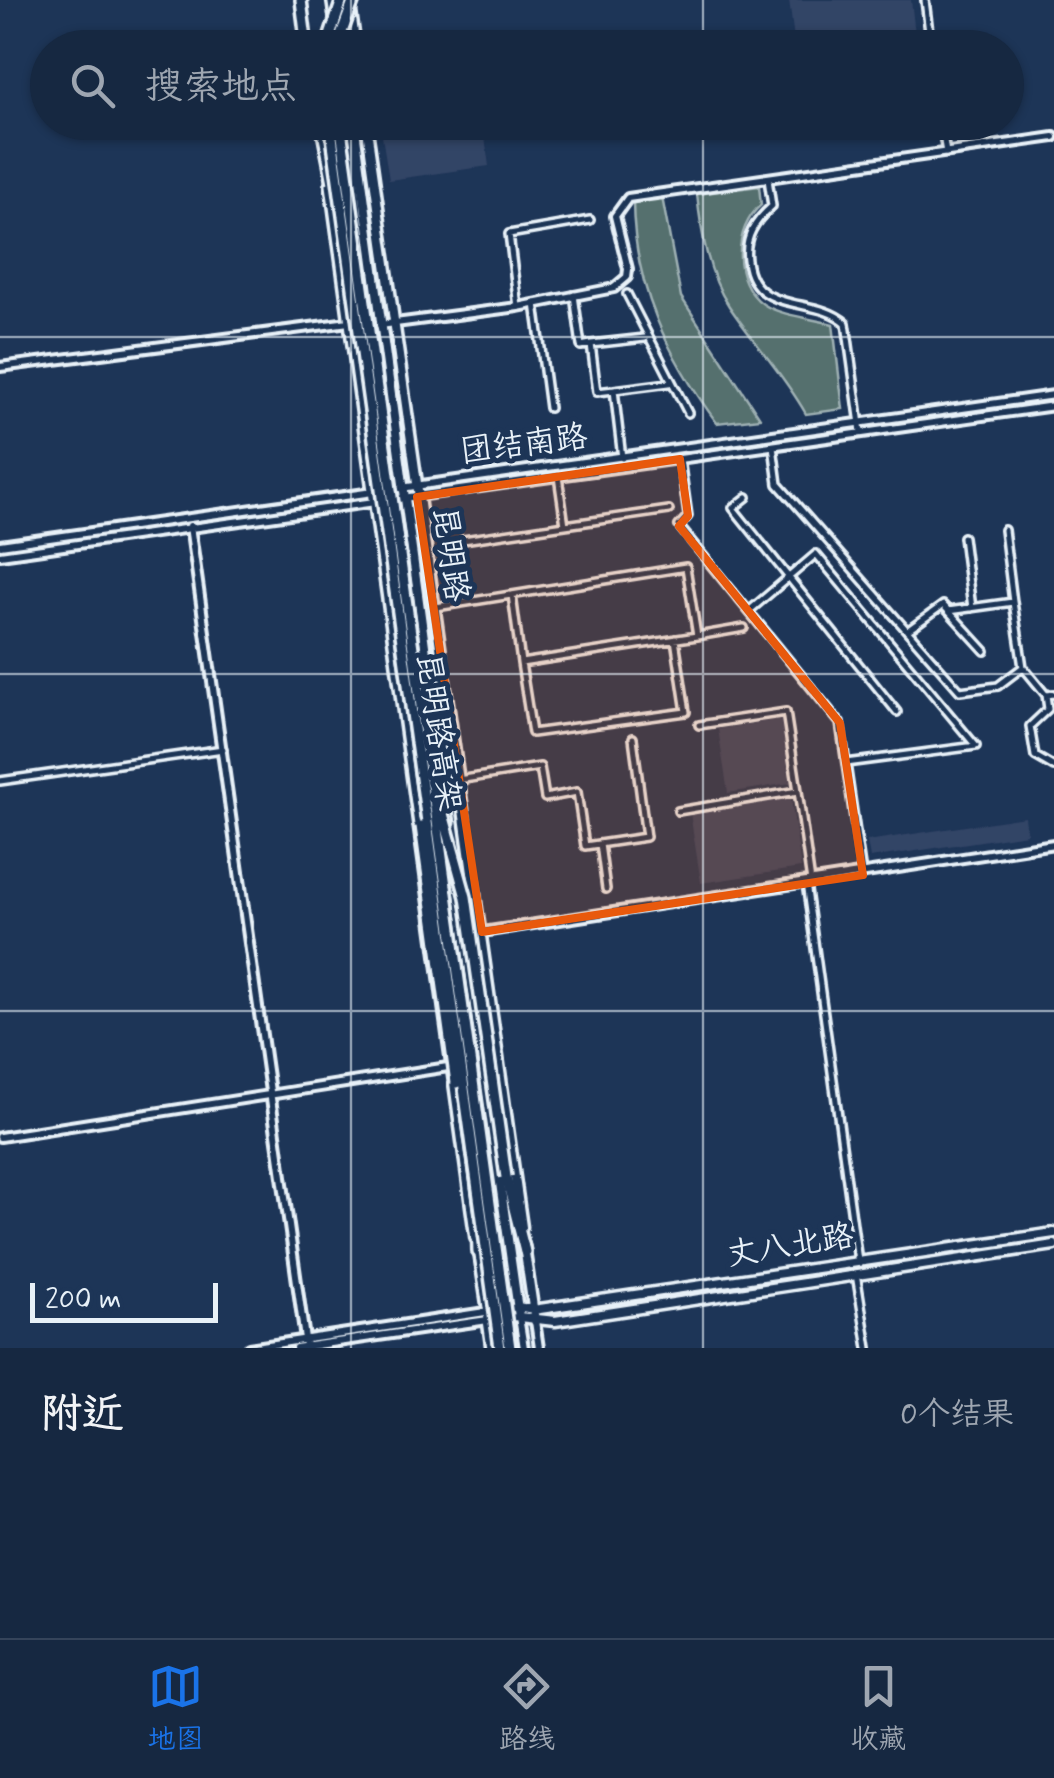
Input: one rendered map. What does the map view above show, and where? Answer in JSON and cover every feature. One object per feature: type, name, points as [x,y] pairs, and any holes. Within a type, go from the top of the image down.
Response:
[{"type":"highway","points":[[300,0],[305,30]]},
{"type":"highway","points":[[333,0],[337,30]]},
{"type":"highway","points":[[343,30],[349,0]]},
{"type":"highway","points":[[335,30],[349,0]]},
{"type":"highway","points":[[325,140],[344,238]]},
{"type":"highway","name":"昆明路高架","points":[[332,140],[500,1348]]},
{"type":"highway","name":"昆明路高架","points":[[342,140],[510,1348]]},
{"type":"highway","points":[[353,140],[364,308]]},
{"type":"highway","points":[[429,765],[466,897],[506,1177],[524,1252]]},
{"type":"highway","points":[[421,793],[421,849],[478,1252]]},
{"type":"highway","points":[[488,1316],[492,1348]]},
{"type":"main road","points":[[349,0],[353,30]]},
{"type":"main road","name":"昆明路","points":[[353,140],[518,1312]]},
{"type":"main road","name":"昆明路","points":[[368,140],[535,1321]]},
{"type":"main road","name":"丈八北路","points":[[518,1312],[1054,1233]]},
{"type":"main road","name":"丈八北路","points":[[535,1321],[1054,1245]]},
{"type":"main road","points":[[518,1312],[535,1321]]},
{"type":"street","points":[[300,0],[305,30]]},
{"type":"street","points":[[925,0],[929,30]]},
{"type":"street","points":[[0,367],[349,322],[379,325],[518,307],[614,288],[626,278],[628,269],[615,216],[628,198],[1054,137]]},
{"type":"street","points":[[324,140],[448,1067],[488,1316]]},
{"type":"street","points":[[944,140],[946,153]]},
{"type":"street","points":[[768,179],[772,206],[750,231],[748,267],[757,288],[775,301],[835,312],[846,323],[860,429]]},
{"type":"street","points":[[518,307],[508,234],[590,220]]},
{"type":"street","points":[[627,294],[645,338],[688,414]]},
{"type":"street","points":[[574,295],[581,346],[645,338]]},
{"type":"street","points":[[534,304],[549,408]]},
{"type":"street","points":[[591,344],[597,392],[669,382]]},
{"type":"street","points":[[614,390],[622,458]]},
{"type":"street","name":"团结南路","points":[[0,555],[772,446],[1054,395]]},
{"type":"street","name":"团结南路","points":[[0,545],[416,484],[1054,406]]},
{"type":"street","points":[[772,446],[778,484],[960,691],[998,686],[1023,667]]},
{"type":"street","points":[[680,459],[688,516],[679,526],[840,723],[862,874]]},
{"type":"street","points":[[558,476],[566,526]]},
{"type":"street","points":[[747,496],[734,508],[897,712]]},
{"type":"street","points":[[463,540],[669,510]]},
{"type":"street","points":[[190,519],[306,1343]]},
{"type":"street","points":[[1004,530],[1023,667],[1050,694],[1048,710],[1030,726],[1035,756],[1054,767]]},
{"type":"street","points":[[964,537],[972,608]]},
{"type":"street","points":[[749,611],[816,554],[976,746],[846,763]]},
{"type":"street","points":[[433,608],[686,568],[697,636]]},
{"type":"street","points":[[512,595],[532,733],[686,712],[676,639]]},
{"type":"street","points":[[948,611],[1014,602]]},
{"type":"street","points":[[908,631],[943,605],[985,651]]},
{"type":"street","points":[[522,663],[744,628]]},
{"type":"street","points":[[699,725],[786,712],[858,1261]]},
{"type":"street","points":[[458,780],[540,767],[544,798],[577,792],[585,846],[646,838],[633,738]]},
{"type":"street","points":[[0,781],[223,749]]},
{"type":"street","points":[[678,810],[798,792]]},
{"type":"street","points":[[600,844],[606,889]]},
{"type":"street","points":[[464,934],[1054,844]]},
{"type":"street","points":[[0,1137],[482,1062]]},
{"type":"street","points":[[856,1274],[868,1348]]},
{"type":"street","points":[[248,1348],[518,1312]]},
{"type":"street","name":"昆明路","points":[[518,1312],[524,1348]]},
{"type":"street","name":"昆明路","points":[[535,1321],[538,1348]]},
{"type":"street","points":[[296,1348],[306,1343]]},
{"type":"highlighted area","points":[[680,459],[688,516],[679,526],[840,723],[863,875],[482,932],[417,497]]},
{"type":"shaded area","points":[[789,0],[911,0],[915,30],[793,30]]},
{"type":"shaded area","points":[[383,140],[485,140],[489,166],[389,180]]},
{"type":"shaded area","points":[[781,719],[790,783],[728,793],[718,729]]},
{"type":"shaded area","points":[[791,798],[801,868],[701,883],[690,813]]},
{"type":"shaded area","points":[[1025,817],[1027,834],[870,858],[867,841]]},
{"type":"green space","points":[[759,186],[761,205],[745,227],[741,269],[753,294],[763,304],[787,314],[833,324],[843,409],[806,414],[729,306],[716,281],[703,238],[697,194]]},
{"type":"green space","points":[[662,197],[681,297],[760,418],[717,423],[683,372],[657,319],[640,263],[633,202]]}]
